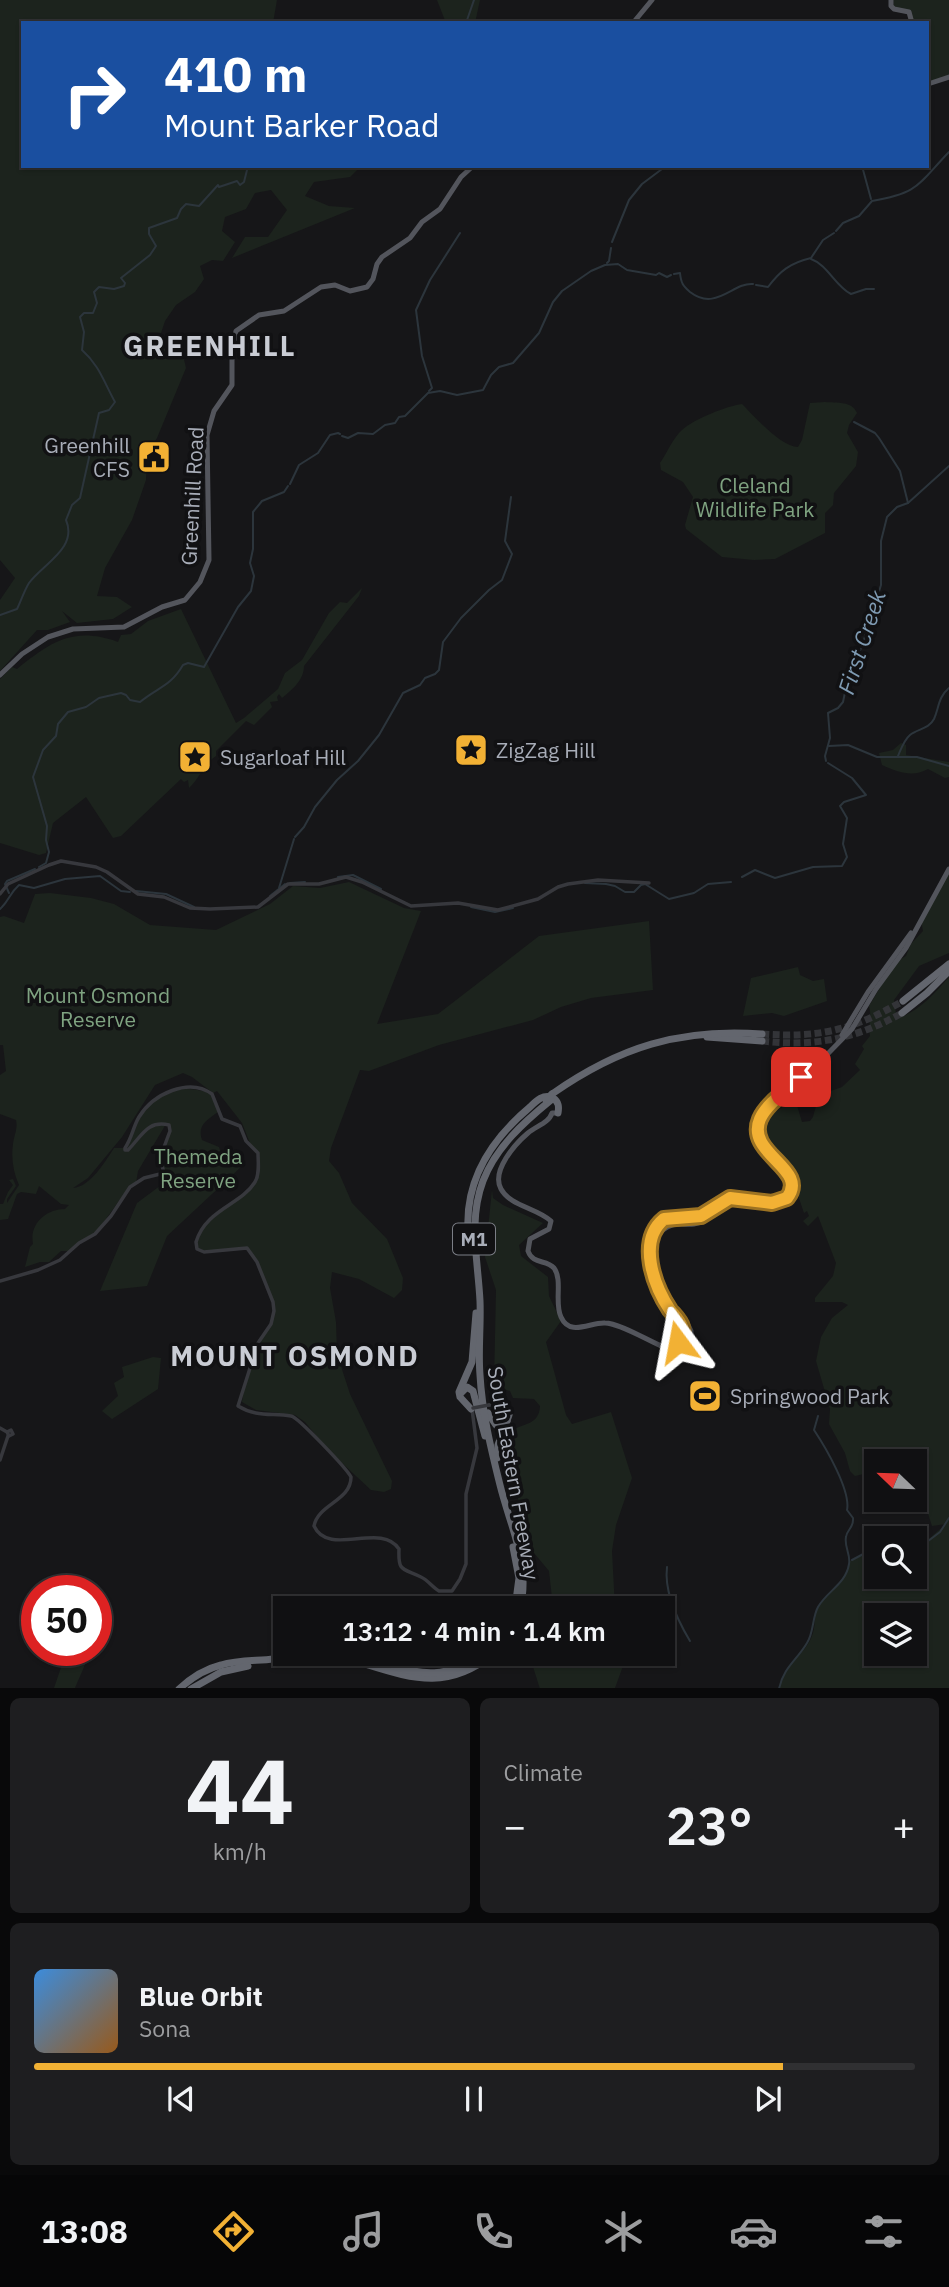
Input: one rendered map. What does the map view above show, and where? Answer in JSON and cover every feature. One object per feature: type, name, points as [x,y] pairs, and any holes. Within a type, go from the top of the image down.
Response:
[{"type":"highway","points":[[903,1001],[949,964]]},
{"type":"highway","points":[[902,1013],[949,971]]},
{"type":"highway","name":"South Eastern Freeway","points":[[519,1596],[518,1568],[485,1436],[476,1376],[477,1311],[470,1246],[471,1214],[483,1172],[506,1136],[551,1098],[606,1066],[656,1045],[710,1037],[762,1037]]},
{"type":"highway","points":[[470,1246],[467,1233],[469,1201],[477,1173],[487,1153],[510,1125],[540,1098],[554,1099],[559,1105],[555,1113],[544,1111],[524,1126],[487,1172]]},
{"type":"highway","name":"South Eastern Freeway","points":[[522,1596],[523,1566],[505,1504],[486,1419],[480,1361],[480,1311],[474,1224],[487,1172],[511,1137],[551,1098]]},
{"type":"highway","points":[[472,1409],[460,1397],[459,1392],[472,1362],[477,1311]]},
{"type":"highway","points":[[480,1361],[485,1402],[491,1420],[496,1424],[503,1424],[509,1415]]},
{"type":"highway","points":[[472,1409],[461,1395],[465,1388],[473,1391],[485,1436]]},
{"type":"highway","points":[[505,1504],[497,1456],[498,1445],[509,1415]]},
{"type":"highway","points":[[185,1687],[202,1672],[273,1662]]},
{"type":"highway","points":[[185,1687],[199,1684],[223,1668],[273,1665]]},
{"type":"highway","points":[[371,1666],[413,1678],[434,1679],[475,1666]]},
{"type":"highway","points":[[389,1666],[415,1674],[436,1674],[464,1666]]},
{"type":"main road","points":[[635,21],[652,0]]},
{"type":"main road","points":[[891,0],[894,9],[909,12],[911,21]]},
{"type":"main road","points":[[929,84],[949,77]]},
{"type":"main road","name":"Greenhill Road","points":[[0,675],[22,654],[58,632],[89,627],[124,626],[162,607],[178,604],[189,598],[201,583],[208,568],[207,435],[214,411],[232,385],[232,354],[236,331],[259,315],[284,311],[321,287],[335,285],[350,290],[367,287],[382,257],[410,238],[422,222],[440,209],[461,177],[472,168]]},
{"type":"main road","points":[[555,1113],[518,1143],[501,1168],[498,1179],[507,1196],[551,1221],[549,1229],[530,1239],[528,1251],[532,1259],[554,1269],[562,1320],[575,1328],[610,1323],[669,1349],[683,1348],[689,1343],[691,1331],[671,1303],[656,1268],[654,1254],[660,1235],[670,1226],[701,1222],[729,1201],[775,1205],[789,1200],[795,1188],[793,1177],[763,1142],[761,1123],[770,1110],[846,1034],[912,935],[949,867]]},
{"type":"main road","points":[[677,1343],[683,1335],[683,1328],[667,1304],[650,1264],[655,1229],[662,1221],[676,1217],[701,1216],[730,1198],[772,1203],[787,1198],[793,1188],[791,1179],[762,1145],[758,1136],[759,1121],[765,1111],[846,1034]]},
{"type":"main road","points":[[555,1113],[553,1119],[522,1140],[499,1176],[501,1186],[508,1195],[554,1220],[553,1229],[532,1241],[531,1254],[536,1259],[556,1267],[562,1312],[569,1323],[579,1326],[600,1320],[611,1321],[660,1343],[677,1343],[683,1348]]},
{"type":"street","points":[[0,894],[6,886],[48,865],[68,862],[85,864],[107,872],[135,893],[173,899],[194,909],[258,907],[288,884],[319,884],[346,877],[362,881],[411,906],[458,903],[498,910],[538,899],[568,884],[598,880],[649,883]]},
{"type":"street","points":[[0,1281],[60,1260],[79,1242],[96,1234],[130,1187],[144,1178],[164,1173],[160,1158],[170,1131],[169,1125],[164,1123],[147,1127],[132,1146],[128,1150],[125,1149],[138,1119],[155,1099],[184,1087],[201,1089],[214,1097],[222,1119],[240,1126],[247,1144],[257,1152],[258,1173],[252,1186],[204,1225],[196,1245],[199,1250],[209,1252],[247,1248],[257,1262],[273,1302],[273,1318],[258,1343],[238,1406],[257,1415],[290,1416],[299,1419],[320,1444],[345,1467],[351,1477],[349,1490],[316,1519],[314,1527],[318,1534],[326,1539],[378,1539],[393,1542],[399,1549],[398,1562],[402,1569],[422,1577],[439,1591],[446,1593],[453,1589],[466,1564],[466,1494],[477,1448],[472,1409],[503,1405],[508,1409],[509,1415]]},
{"type":"street","points":[[0,1428],[7,1434],[0,1460]]},
{"type":"green space","points":[[0,0],[277,0],[273,21],[21,21],[21,168],[359,168],[350,177],[314,182],[305,196],[329,206],[355,208],[232,258],[245,237],[268,237],[287,210],[271,190],[255,193],[246,209],[225,217],[222,231],[235,242],[223,261],[212,260],[200,266],[204,279],[195,292],[176,305],[165,321],[159,339],[182,351],[186,368],[157,438],[147,454],[146,480],[132,520],[105,568],[97,596],[117,597],[132,607],[113,619],[77,623],[62,611],[70,622],[48,630],[37,630],[0,671],[0,600],[15,578],[0,560]]},
{"type":"green space","points":[[437,0],[480,0],[475,21],[445,21]]},
{"type":"green space","points":[[893,0],[949,0],[949,75],[929,82],[929,21],[913,21],[912,17],[894,7]]},
{"type":"green space","name":"Cleland Wildlife Park","points":[[810,403],[844,403],[855,409],[857,413],[847,433],[858,452],[856,466],[834,493],[833,505],[825,513],[825,533],[775,559],[754,560],[722,557],[686,529],[693,497],[683,482],[661,470],[660,463],[682,430],[711,414],[742,404],[776,437],[798,447]]},
{"type":"green space","points":[[362,588],[359,596],[304,666],[300,680],[293,688],[282,698],[279,694],[278,701],[270,702],[272,707],[254,725],[246,721],[216,751],[216,756],[189,788],[188,780],[184,782],[181,779],[121,836],[113,838],[86,797],[53,823],[46,853],[39,855],[0,843],[0,679],[12,667],[17,669],[52,644],[75,636],[102,637],[118,642],[121,635],[131,634],[148,621],[181,609],[236,723],[278,689],[285,673],[302,660],[329,613],[340,602],[347,603]]},
{"type":"green space","points":[[901,743],[906,745],[906,755],[949,762],[949,777],[945,778],[928,769],[911,774],[882,765],[879,753],[893,750]]},
{"type":"green space","points":[[949,869],[949,953],[919,966],[894,1000],[896,1014],[902,1017],[922,1005],[949,977],[949,1688],[779,1688],[785,1672],[810,1641],[817,1609],[841,1581],[850,1561],[864,1554],[864,1589],[927,1589],[927,1541],[946,1524],[932,1526],[928,1512],[928,1449],[864,1449],[864,1474],[855,1476],[850,1471],[845,1453],[829,1424],[830,1409],[816,1361],[821,1337],[832,1318],[848,1305],[842,1302],[815,1302],[815,1298],[833,1276],[836,1263],[818,1216],[808,1226],[803,1221],[809,1216],[807,1211],[804,1213],[797,1183],[765,1141],[763,1129],[772,1114],[795,1099],[802,1122],[810,1121],[819,1095],[842,1087],[860,1070],[855,1064],[864,1049],[862,1046],[870,1036],[869,1006],[895,963],[906,956],[911,944],[923,931],[921,920]]},
{"type":"green space","name":"Mount Osmond Reserve","points":[[349,882],[404,908],[421,911],[377,1024],[438,1014],[539,936],[649,921],[653,990],[591,998],[561,1007],[533,1020],[439,1045],[369,1071],[360,1070],[331,1148],[329,1161],[339,1173],[352,1203],[387,1239],[403,1278],[402,1290],[394,1298],[359,1279],[332,1272],[330,1288],[336,1322],[337,1354],[350,1394],[392,1481],[391,1489],[384,1492],[371,1490],[295,1415],[256,1410],[242,1402],[252,1358],[270,1323],[273,1309],[267,1286],[248,1248],[214,1252],[199,1250],[196,1245],[204,1225],[247,1190],[257,1178],[258,1153],[252,1148],[242,1123],[217,1091],[213,1093],[183,1073],[155,1085],[122,1137],[88,1178],[73,1188],[91,1179],[114,1148],[124,1148],[138,1120],[155,1100],[178,1090],[193,1089],[210,1093],[218,1112],[202,1127],[202,1140],[219,1147],[221,1154],[241,1167],[167,1236],[147,1286],[100,1291],[137,1203],[172,1177],[164,1173],[160,1161],[170,1131],[166,1124],[138,1171],[136,1183],[127,1190],[95,1234],[70,1251],[61,1251],[49,1262],[25,1267],[37,1224],[46,1215],[69,1205],[61,1204],[39,1186],[36,1194],[17,1194],[8,1219],[0,1220],[0,1204],[3,1204],[13,1185],[9,1180],[13,1179],[16,1186],[7,1203],[19,1185],[12,1159],[16,1120],[0,1114],[0,1075],[6,1071],[3,1045],[0,1045],[0,917],[24,923],[35,894],[50,893],[114,904],[150,925],[216,930],[270,904],[293,886],[320,888]]},
{"type":"green space","points":[[798,967],[800,975],[813,981],[824,979],[827,1001],[784,1016],[772,1013],[743,1016],[751,978]]},
{"type":"green space","points":[[492,1190],[493,1198],[503,1205],[543,1223],[519,1245],[521,1256],[548,1277],[549,1296],[561,1321],[546,1342],[566,1415],[572,1424],[611,1412],[632,1478],[616,1525],[612,1551],[614,1596],[552,1596],[549,1571],[534,1553],[506,1458],[505,1446],[512,1430],[534,1420],[540,1406],[534,1399],[513,1398],[510,1391],[499,1388],[494,1383],[496,1290],[485,1257]]},
{"type":"green space","points":[[153,1357],[161,1358],[158,1389],[112,1419],[102,1411],[118,1396],[114,1383],[124,1377],[122,1367]]},
{"type":"green space","points":[[62,1666],[84,1666],[75,1688],[54,1688]]},
{"type":"green space","points":[[533,1666],[623,1666],[615,1688],[540,1688]]},
{"type":"waterway","points":[[467,21],[474,0]]},
{"type":"waterway","points":[[836,231],[843,223],[859,216],[872,201],[888,198],[917,186],[949,152]]},
{"type":"waterway","points":[[0,615],[17,609],[29,583],[63,547],[67,539],[66,520],[72,505],[80,498],[99,413],[109,410],[115,402],[97,368],[82,350],[84,332],[80,317],[84,313],[93,313],[97,303],[94,292],[99,287],[114,289],[124,286],[121,278],[150,255],[156,246],[149,234],[149,228],[177,218],[186,204],[199,206],[218,185],[219,187],[237,181],[240,185],[244,182],[248,168]]},
{"type":"waterway","points":[[612,242],[629,200],[642,184],[663,168]]},
{"type":"waterway","points":[[863,168],[871,199]]},
{"type":"waterway","points":[[429,391],[432,388],[422,356],[416,310],[430,280],[460,233]]},
{"type":"waterway","points":[[756,285],[768,287],[786,268],[811,258],[823,240],[834,233]]},
{"type":"waterway","points":[[607,263],[611,248]]},
{"type":"waterway","points":[[811,259],[851,294],[874,289]]},
{"type":"waterway","points":[[342,436],[348,438],[358,433],[373,434],[405,416],[428,393],[440,391],[457,395],[483,390],[491,375],[499,367],[513,363],[539,333],[553,302],[562,291],[591,271],[605,265],[618,264],[627,270],[656,275],[659,273],[667,277],[671,275]]},
{"type":"waterway","points":[[674,274],[680,273],[683,284],[690,292],[708,299],[753,284]]},
{"type":"waterway","name":"First Creek","points":[[826,761],[830,738],[828,713],[843,702],[849,673],[862,646],[881,585],[881,541],[887,517],[897,507],[908,503],[900,471],[879,438],[854,422]]},
{"type":"waterway","points":[[290,484],[299,465],[318,453],[330,435],[340,434]]},
{"type":"waterway","points":[[908,503],[949,466]]},
{"type":"waterway","points":[[39,867],[46,863],[49,852],[47,826],[33,777],[43,750],[56,736],[58,724],[68,712],[86,707],[99,698],[121,693],[130,700],[140,702],[168,682],[188,663],[204,667],[238,607],[251,591],[254,576],[250,563],[253,549],[253,512],[262,501],[284,492],[288,486]]},
{"type":"waterway","points":[[295,837],[337,780],[358,761],[379,735],[403,693],[420,685],[425,678],[439,670],[443,642],[461,618],[502,580],[512,554],[505,541],[511,497]]},
{"type":"waterway","points":[[898,756],[908,737],[932,722],[941,699],[949,688]]},
{"type":"waterway","points":[[829,746],[848,745],[877,757],[917,757],[949,766]]},
{"type":"waterway","name":"First Creek","points":[[742,877],[755,870],[775,878],[813,867],[842,866],[847,857],[843,844],[847,818],[840,806],[844,802],[866,795],[852,778],[828,763]]},
{"type":"waterway","points":[[279,888],[294,839]]},
{"type":"waterway","points":[[9,893],[5,884],[7,881],[35,869]]},
{"type":"waterway","name":"First Creek","points":[[338,877],[353,875],[381,889]]},
{"type":"waterway","name":"First Creek","points":[[2,907],[19,885],[34,888],[65,879],[100,876],[121,891],[130,892]]},
{"type":"waterway","name":"First Creek","points":[[290,883],[305,882]]},
{"type":"waterway","name":"First Creek","points":[[585,883],[615,886],[625,892],[634,892],[645,884],[669,899],[694,893],[708,884],[731,882]]},
{"type":"waterway","name":"First Creek","points":[[270,896],[285,884]]},
{"type":"waterway","name":"First Creek","points":[[136,891],[166,894],[194,907]]},
{"type":"waterway","name":"First Creek","points":[[471,907],[495,912],[513,908]]},
{"type":"waterway","points":[[779,1688],[787,1670],[809,1639],[818,1607],[844,1577],[849,1564],[846,1541],[853,1518],[847,1510],[845,1492],[837,1470],[814,1430],[818,1416]]},
{"type":"waterway","points":[[927,1542],[940,1532],[949,1518]]},
{"type":"waterway","points":[[852,1560],[864,1554]]},
{"type":"waterway","points":[[667,1567],[670,1596],[690,1641]]},
{"type":"tunnel","points":[[762,1034],[801,1035],[836,1030],[868,1019],[903,1001]]},
{"type":"tunnel","points":[[762,1041],[799,1043],[834,1039],[868,1029],[902,1013]]},
{"type":"place","name":"Greenhill CFS","points":[[154,457]]},
{"type":"place","name":"ZigZag Hill","points":[[471,750]]},
{"type":"place","name":"Sugarloaf Hill","points":[[195,757]]},
{"type":"place","name":"Springwood Park","points":[[705,1396]]},
{"type":"district","name":"GREENHILL","points":[[210,345]]},
{"type":"district","name":"MOUNT OSMOND","points":[[295,1355]]},
{"type":"route","points":[[678,1342],[682,1338],[683,1328],[670,1310],[651,1270],[650,1251],[655,1229],[664,1219],[701,1216],[730,1198],[740,1197],[772,1203],[787,1198],[793,1188],[791,1179],[762,1145],[758,1126],[765,1111],[801,1077]]},
{"type":"park label","name":"Themeda Reserve","points":[[198,1168]]}]
